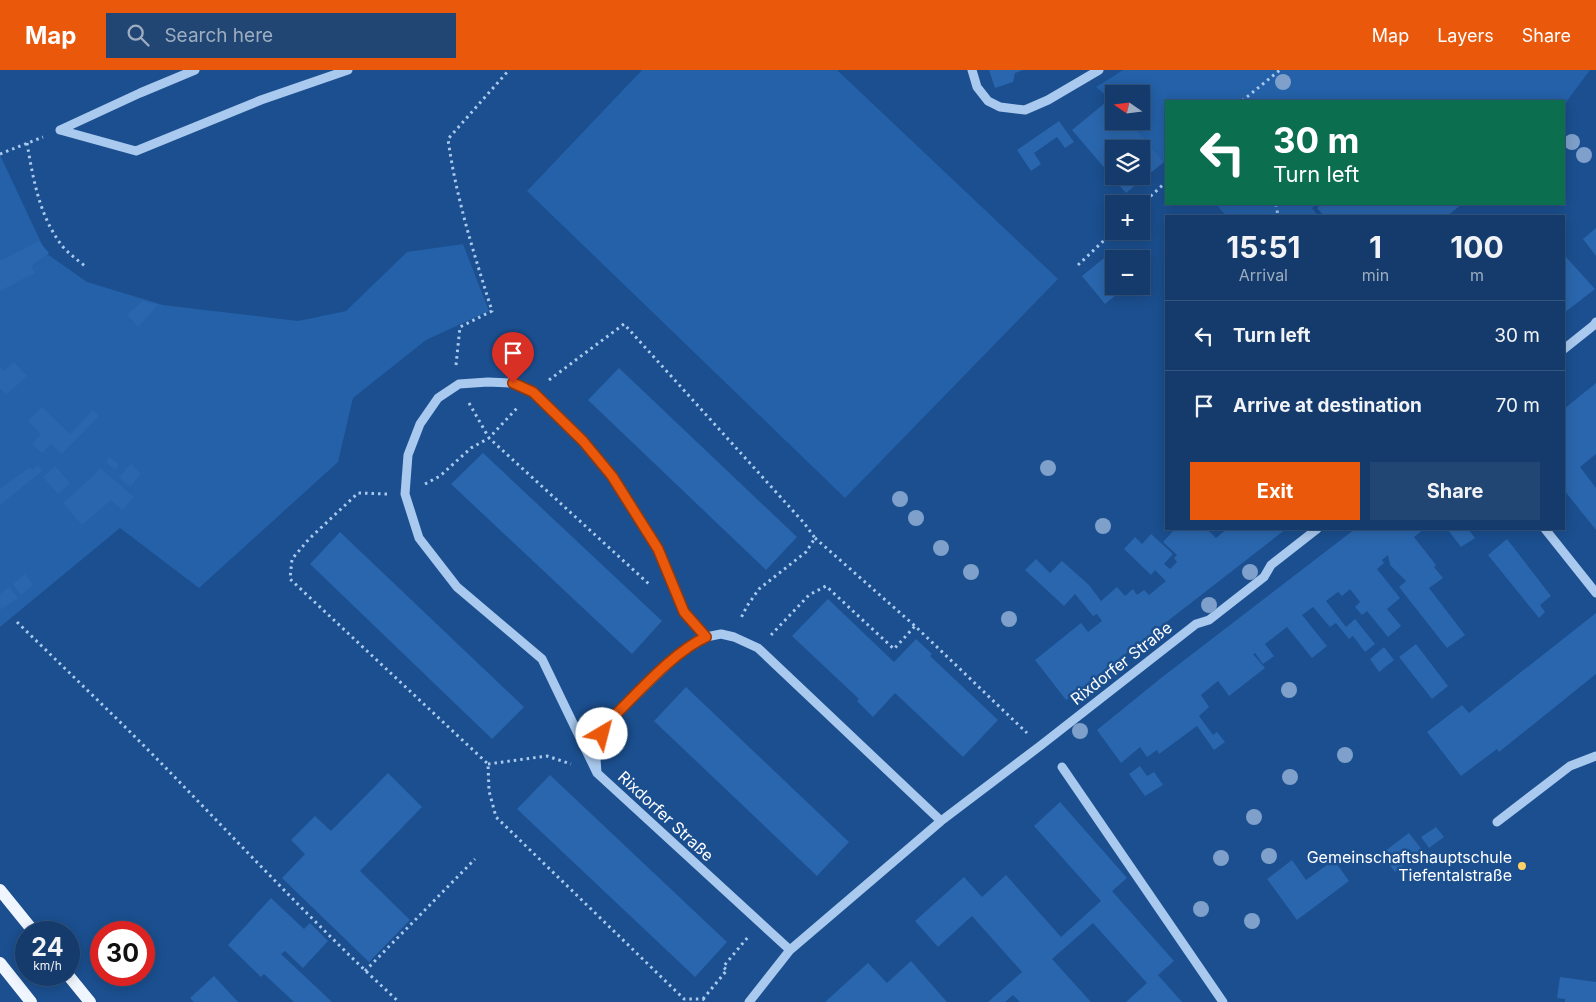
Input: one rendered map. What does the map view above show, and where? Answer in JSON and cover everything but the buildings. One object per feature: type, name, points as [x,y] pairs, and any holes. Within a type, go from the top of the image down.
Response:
[{"type":"main road","points":[[0,890],[25,921]]},
{"type":"main road","points":[[0,963],[31,1002]]},
{"type":"main road","points":[[77,986],[90,1002]]},
{"type":"street","points":[[60,130],[195,70]]},
{"type":"street","points":[[60,130],[136,151],[261,100],[348,70]]},
{"type":"street","points":[[972,70],[978,87],[988,102],[1000,107],[1025,110],[1048,100],[1099,70]]},
{"type":"street","points":[[1565,348],[1594,326],[1596,322]]},
{"type":"street","points":[[597,773],[542,659],[457,587],[419,538],[405,494],[408,455],[420,424],[438,398],[459,384],[488,382],[513,383],[533,392],[583,441],[612,476],[658,549],[684,612],[706,637]]},
{"type":"street","name":"Rixdorfer Straße","points":[[749,1002],[790,950],[941,822],[1196,624],[1210,620],[1264,577],[1271,565],[1316,530]]},
{"type":"street","points":[[1546,530],[1596,593]]},
{"type":"street","name":"Rixdorfer Straße","points":[[790,950],[597,773],[595,745],[608,722],[680,653],[696,641],[721,634],[734,637],[758,648],[941,822]]},
{"type":"street","points":[[1497,822],[1570,766],[1596,756]]},
{"type":"street","points":[[1062,767],[1223,1002]]},
{"type":"path","points":[[510,70],[448,138],[453,178],[473,252],[492,311],[460,327],[456,362],[459,384],[489,438],[651,586]]},
{"type":"path","points":[[1243,100],[1280,70]]},
{"type":"path","points":[[0,154],[60,130]]},
{"type":"path","points":[[27,143],[34,183],[44,216],[60,245],[86,267]]},
{"type":"path","points":[[1150,197],[1165,183]]},
{"type":"path","points":[[1078,265],[1105,240]]},
{"type":"path","points":[[760,923],[723,966],[727,970],[704,1001],[684,999],[496,817],[488,791],[488,764],[290,579],[292,559],[358,493],[405,494],[440,476],[471,448],[489,438],[533,392],[624,324],[804,523],[815,538],[915,626],[1040,746]]},
{"type":"path","points":[[734,637],[747,606],[759,589],[806,552],[815,538]]},
{"type":"path","points":[[758,648],[810,595],[826,586],[894,649],[915,626]]},
{"type":"path","points":[[17,622],[160,762],[276,882],[399,1002]]},
{"type":"path","points":[[488,764],[547,756],[597,773]]},
{"type":"path","points":[[365,970],[475,859]]},
{"type":"shaded area","points":[[642,70],[837,70],[1058,279],[845,498],[527,191]]},
{"type":"shaded area","points":[[1123,70],[1590,70],[1565,104],[1565,100],[1165,100],[1165,165],[1150,145],[1150,140],[1146,140],[1137,130],[1150,130],[1150,85],[1105,85],[1105,94],[1096,87]]},
{"type":"shaded area","points":[[0,155],[46,253],[87,282],[163,305],[298,321],[346,311],[407,252],[463,244],[489,311],[426,340],[353,398],[338,462],[199,588],[120,528],[0,627]]},
{"type":"shaded area","points":[[1217,205],[1316,205],[1312,208],[1317,215],[1225,215]]},
{"type":"place","name":"Gemeinschaftshauptschule Tiefentalstraße","points":[[1522,866]]},
{"type":"route","points":[[513,383],[533,392],[583,441],[612,476],[658,549],[684,612],[706,637],[696,641],[680,653],[608,722],[602,734]]}]
